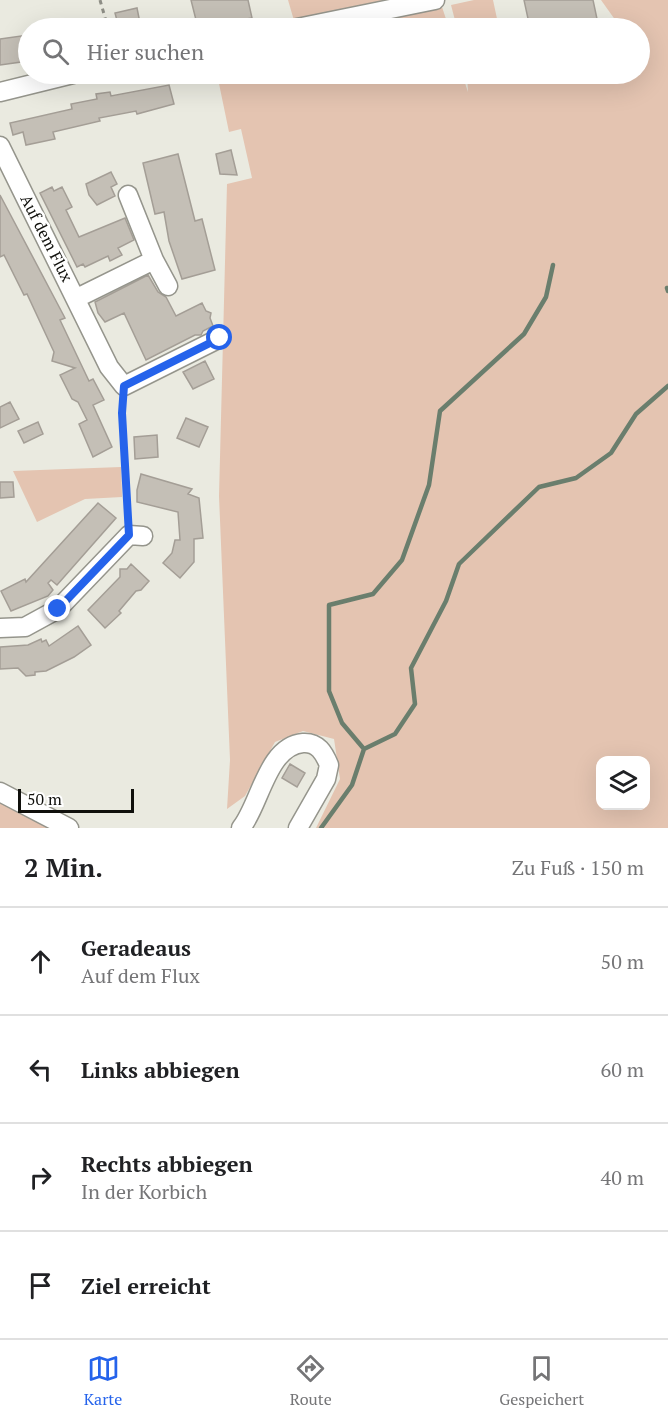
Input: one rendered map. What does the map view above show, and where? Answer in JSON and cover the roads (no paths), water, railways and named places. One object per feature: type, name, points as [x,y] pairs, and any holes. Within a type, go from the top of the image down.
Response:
[{"type":"street","points":[[346,18],[435,0]]},
{"type":"street","points":[[0,92],[32,84]]},
{"type":"street","name":"Auf dem Flux","points":[[0,146],[77,298],[109,367],[124,386],[220,338]]},
{"type":"street","points":[[129,195],[154,260],[168,286]]},
{"type":"street","name":"Auf dem Flux","points":[[77,298],[154,260]]},
{"type":"street","points":[[0,628],[25,627],[58,609],[136,536]]},
{"type":"street","points":[[241,828],[271,767],[284,751],[299,743],[311,743],[323,751],[329,765],[326,779],[298,828]]},
{"type":"street","points":[[0,792],[69,828]]},
{"type":"waterway","points":[[364,749],[342,723],[329,691],[329,605],[373,594],[402,560],[429,485],[440,411],[524,334],[546,297],[553,265]]},
{"type":"waterway","points":[[321,828],[352,785],[364,749],[395,734],[415,704],[411,668],[446,601],[459,564],[539,487],[576,478],[611,453],[636,414],[668,386]]}]
